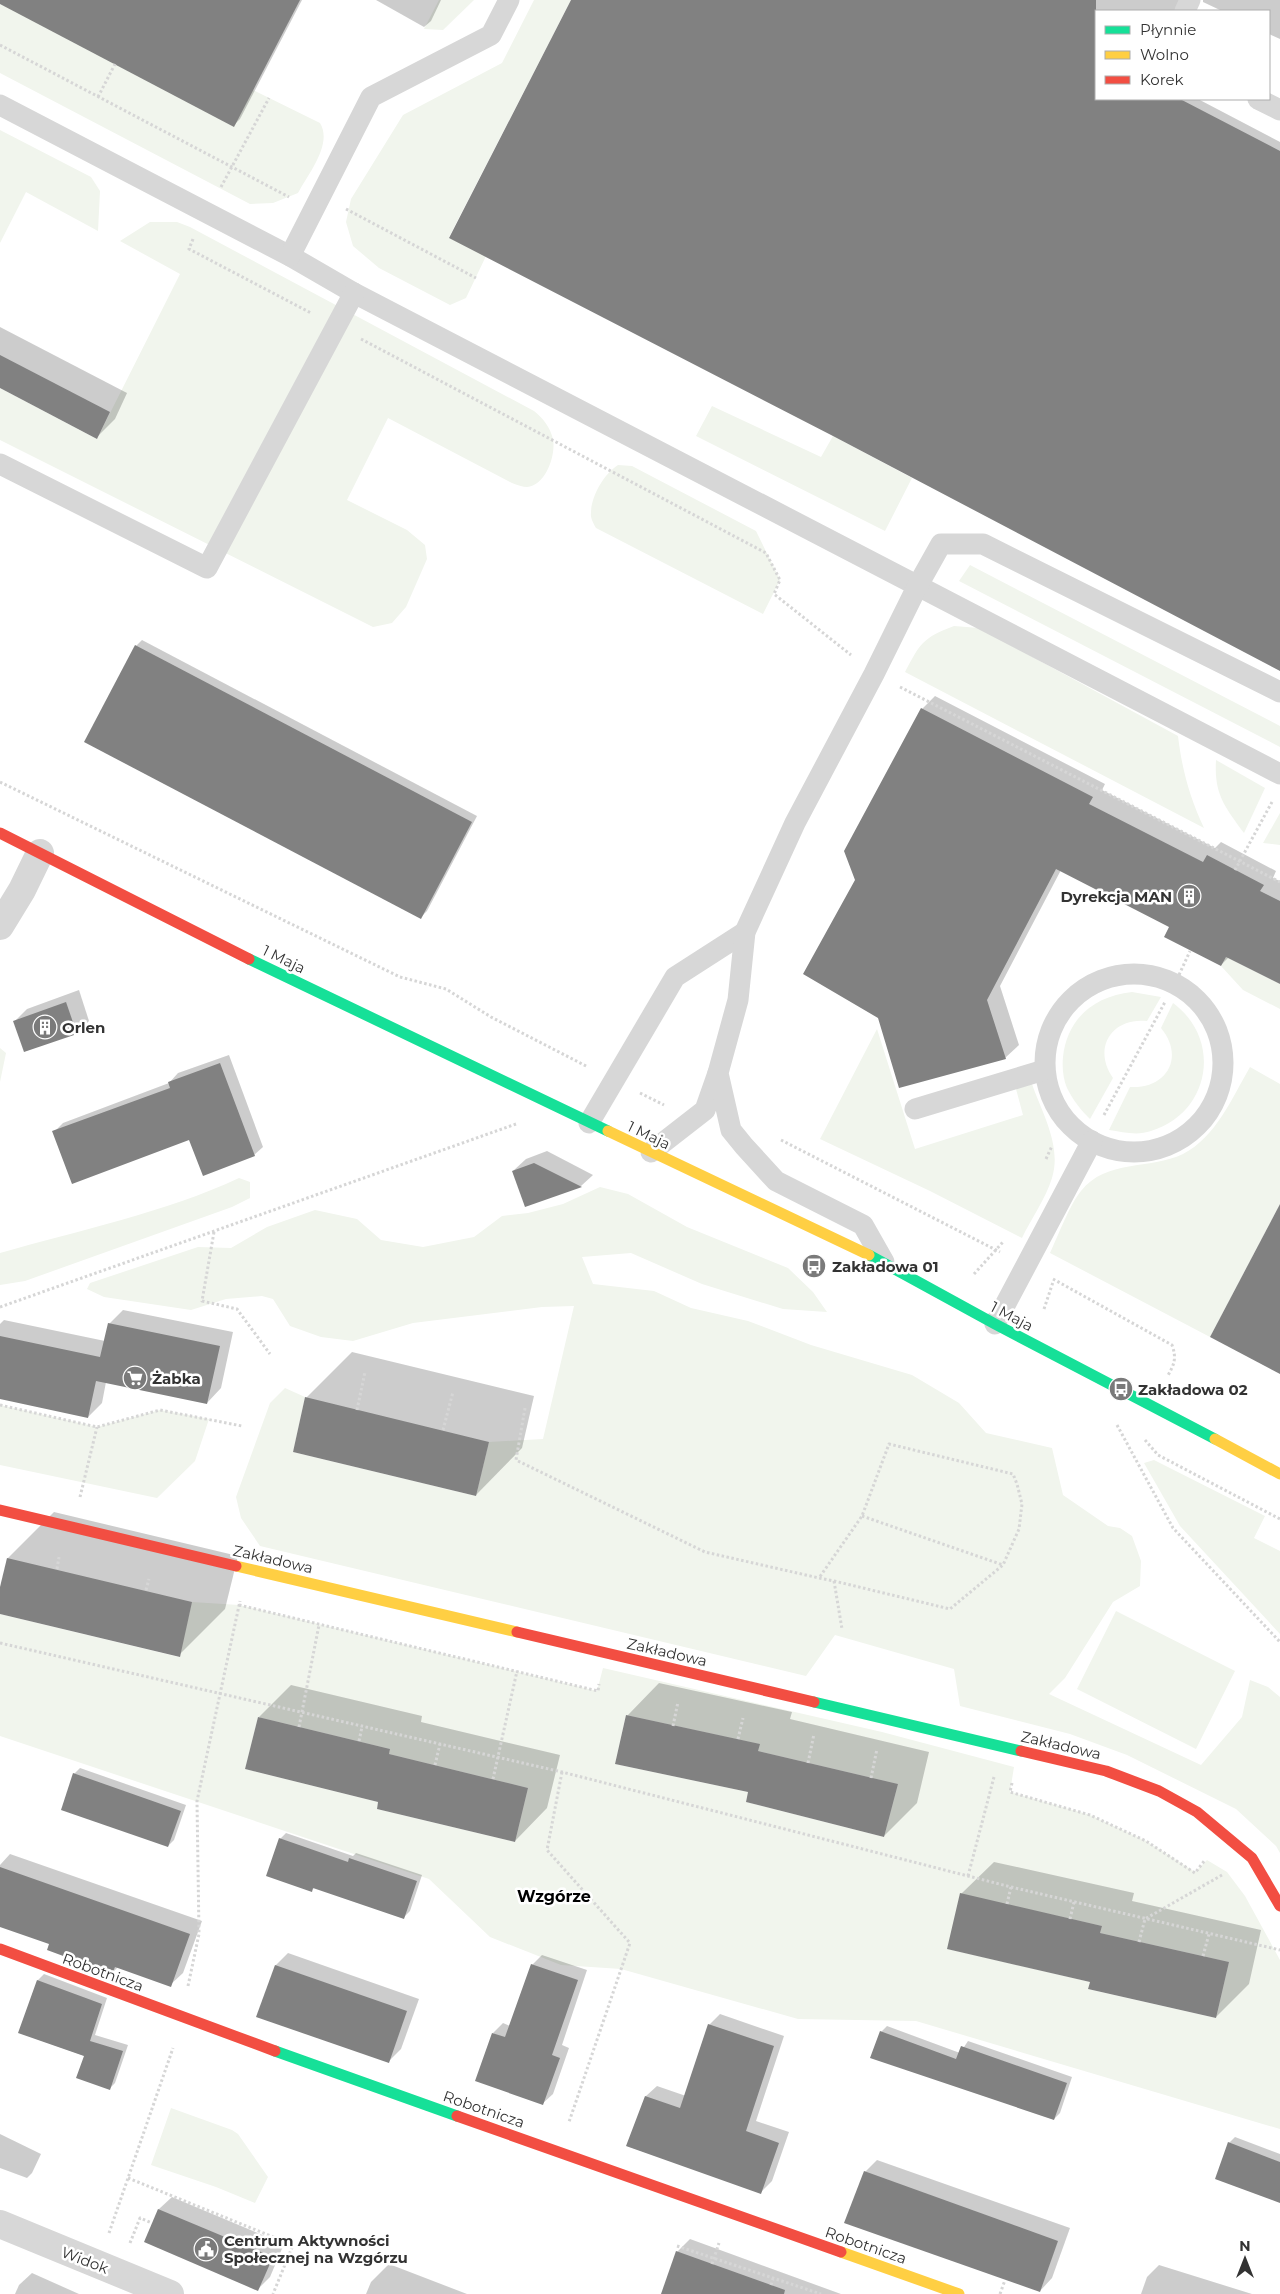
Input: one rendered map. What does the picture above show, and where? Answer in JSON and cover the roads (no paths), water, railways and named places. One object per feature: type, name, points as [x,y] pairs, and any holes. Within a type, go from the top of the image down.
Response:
[{"type":"street","name":"1 Maja","points":[[0,833],[272,971],[884,1262],[995,1324],[1152,1404],[1280,1474]]},
{"type":"street","points":[[0,926],[22,890],[40,853]]},
{"type":"street","name":"Zakładowa","points":[[0,1510],[1106,1771],[1159,1791],[1197,1812],[1252,1858],[1280,1906]]},
{"type":"street","name":"Robotnicza","points":[[0,1950],[182,2017],[959,2294]]},
{"type":"street","name":"Widok","points":[[0,2224],[170,2294]]},
{"type":"lane","points":[[290,256],[371,97],[491,34],[509,0]]},
{"type":"lane","points":[[1260,100],[1280,110]]},
{"type":"lane","points":[[0,105],[290,256],[354,293],[918,585],[1278,784]]},
{"type":"lane","points":[[0,464],[208,568],[354,293]]},
{"type":"lane","points":[[651,1152],[705,1110],[718,1073],[738,1000],[745,932],[795,823],[941,544],[983,544],[1280,692]]},
{"type":"lane","points":[[590,1123],[675,977],[745,932]]},
{"type":"lane","points":[[1137,973],[1167,980],[1194,996],[1213,1020],[1223,1050],[1222,1080],[1211,1109],[1190,1133],[1163,1148],[1136,1152],[1109,1149],[1092,1141],[1085,1138],[1064,1119],[1050,1096],[1044,1070],[1046,1043],[1058,1014],[1079,992],[1106,977],[1137,973]]},
{"type":"lane","points":[[914,1109],[1044,1070]]},
{"type":"lane","points":[[718,1073],[732,1130],[744,1146],[776,1181],[863,1225],[884,1262]]},
{"type":"lane","points":[[995,1324],[1092,1141]]},
{"type":"place","name":"Dyrekcja MAN","points":[[1189,896]]},
{"type":"place","name":"Orlen","points":[[45,1027]]},
{"type":"place","name":"Zakładowa 01","points":[[814,1266]]},
{"type":"place","name":"Żabka","points":[[135,1378]]},
{"type":"place","name":"Zakładowa 02","points":[[1121,1389]]},
{"type":"place","name":"Centrum Aktywności Społecznej na Wzgórzu","points":[[206,2249]]},
{"type":"district","name":"Wzgórze","points":[[554,1896]]}]
